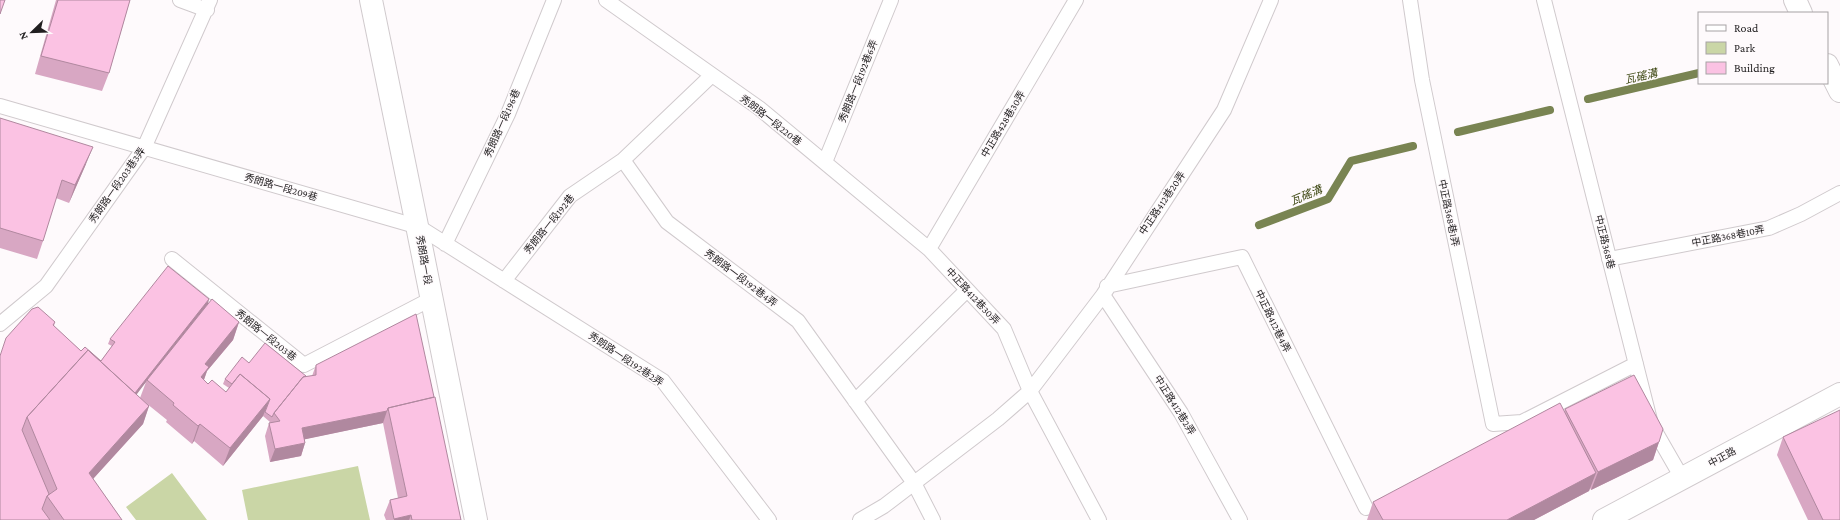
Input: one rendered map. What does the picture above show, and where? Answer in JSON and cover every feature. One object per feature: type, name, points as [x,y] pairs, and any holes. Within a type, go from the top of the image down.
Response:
[{"type":"street","name":"秀朗路一段","points":[[371,0],[419,227],[431,299],[476,520]]},
{"type":"street","points":[[1795,0],[1801,12]]},
{"type":"street","points":[[1828,67],[1840,91]]},
{"type":"street","name":"中正路","points":[[1604,520],[1840,394]]},
{"type":"lane","points":[[180,0],[208,5]]},
{"type":"lane","name":"秀朗路一段196巷","points":[[446,244],[508,114],[554,0]]},
{"type":"lane","name":"秀朗路一段220巷","points":[[606,0],[759,108],[930,249]]},
{"type":"lane","name":"秀朗路一段192巷6弄","points":[[825,162],[891,0]]},
{"type":"lane","name":"中正路428巷30弄","points":[[930,249],[1076,0]]},
{"type":"lane","name":"中正路412巷20弄","points":[[860,520],[884,506],[998,420],[1030,391],[1105,291],[1224,110],[1271,0]]},
{"type":"lane","name":"中正路368巷1弄","points":[[1410,0],[1422,80],[1493,424],[1522,422],[1636,364]]},
{"type":"lane","name":"中正路368巷","points":[[1544,0],[1651,424],[1682,478]]},
{"type":"lane","name":"秀朗路一段203巷3弄","points":[[0,324],[46,286],[144,148],[208,5]]},
{"type":"lane","name":"秀朗路一段192巷","points":[[504,281],[570,196],[623,160],[712,75]]},
{"type":"lane","name":"秀朗路一段209巷","points":[[0,106],[419,227]]},
{"type":"lane","name":"秀朗路一段192巷4弄","points":[[623,160],[667,222],[798,321],[914,483],[933,520]]},
{"type":"lane","name":"中正路368巷10弄","points":[[1609,259],[1769,228],[1801,214],[1840,193]]},
{"type":"lane","points":[[419,227],[504,281]]},
{"type":"lane","name":"中正路412巷30弄","points":[[930,249],[1004,329],[1030,391],[1099,520]]},
{"type":"lane","name":"中正路412巷4弄","points":[[1105,291],[1242,257],[1366,508]]},
{"type":"lane","name":"秀朗路一段203巷","points":[[172,259],[304,366],[431,299]]},
{"type":"lane","name":"秀朗路一段192巷2弄","points":[[504,281],[663,381],[769,520]]},
{"type":"lane","points":[[856,401],[968,290]]},
{"type":"lane","name":"中正路412巷2弄","points":[[1105,291],[1181,413],[1240,520]]},
{"type":"green space","points":[[358,466],[370,520],[248,520],[242,490]]},
{"type":"green space","points":[[172,473],[207,520],[136,520],[126,507]]},
{"type":"building","points":[[0,0],[5,0],[0,14]]},
{"type":"building","points":[[58,0],[130,0],[109,73],[41,56]]},
{"type":"building","points":[[0,118],[93,147],[75,185],[62,180],[43,241],[0,228]]},
{"type":"building","points":[[168,266],[209,299],[135,393],[88,350],[27,417],[22,430],[49,494],[42,509],[50,520],[0,520],[0,356],[6,338],[32,309],[38,307],[55,322],[53,325],[81,351],[85,347],[101,361],[115,342],[110,339]]},
{"type":"building","points":[[212,299],[239,322],[205,364],[209,367],[201,377],[208,384],[212,380],[226,392],[240,374],[270,399],[230,448],[200,424],[198,426],[147,380]]},
{"type":"building","points":[[416,314],[434,397],[388,408],[387,411],[302,428],[305,443],[275,449],[269,423],[280,421],[274,413],[303,377],[316,375],[316,365]]},
{"type":"building","points":[[265,343],[306,376],[303,377],[272,417],[265,412],[270,399],[240,374],[232,384],[225,379],[242,357],[249,363]]},
{"type":"building","points":[[88,350],[149,406],[89,473],[122,520],[64,520],[47,496],[57,489],[27,417]]},
{"type":"building","points":[[1634,375],[1663,429],[1659,442],[1598,472],[1565,409]]},
{"type":"building","points":[[435,397],[461,520],[412,520],[411,515],[394,519],[390,500],[407,496],[388,408]]},
{"type":"building","points":[[1560,403],[1596,473],[1507,520],[1383,520],[1373,502]]},
{"type":"building","points":[[1840,410],[1840,520],[1823,520],[1783,437]]},
{"type":"waterway","name":"瓦磘溝","points":[[1588,99],[1698,73]]},
{"type":"waterway","name":"瓦磘溝","points":[[1458,132],[1550,110]]},
{"type":"waterway","name":"瓦磘溝","points":[[1259,225],[1328,199],[1351,161],[1413,146]]}]
